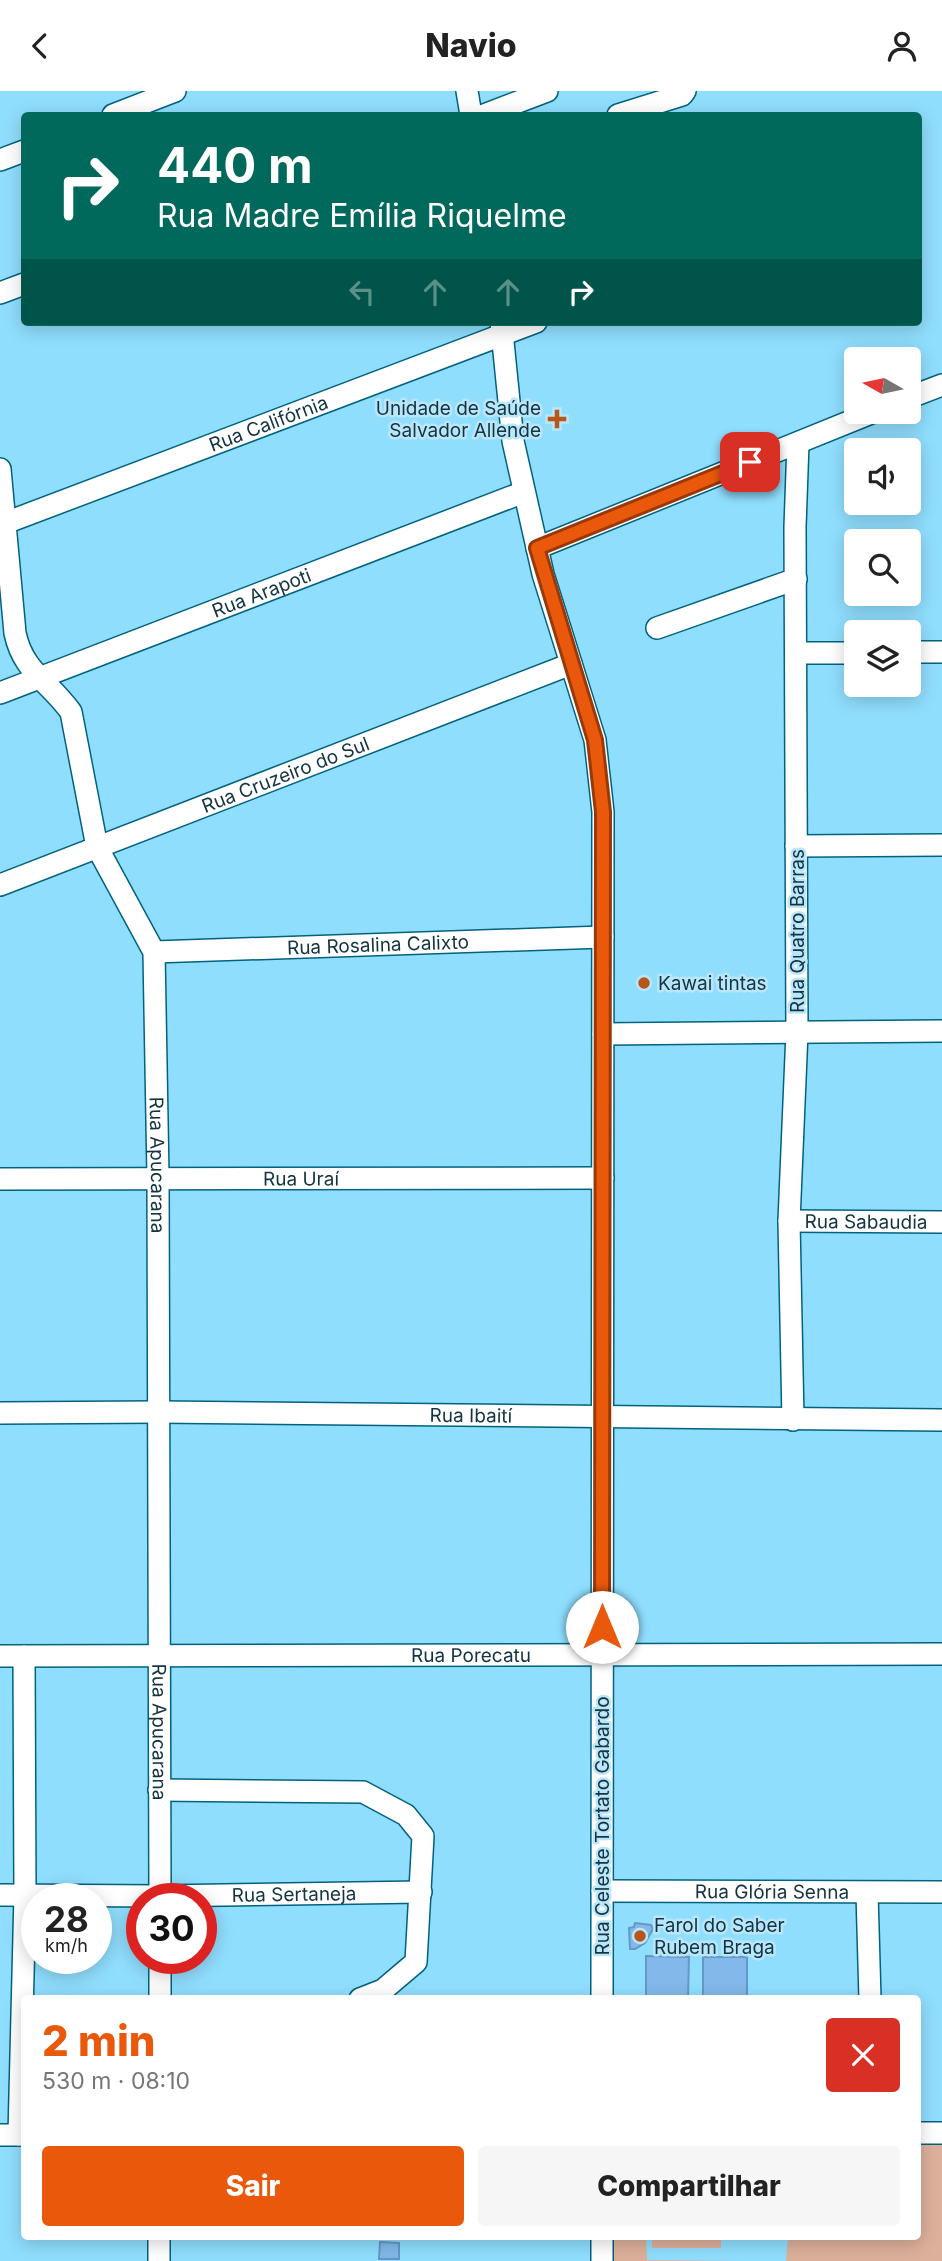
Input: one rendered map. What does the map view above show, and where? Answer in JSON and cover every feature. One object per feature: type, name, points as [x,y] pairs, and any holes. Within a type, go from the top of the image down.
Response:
[{"type":"street","points":[[121,112],[175,91]]},
{"type":"street","points":[[467,91],[470,112]]},
{"type":"street","points":[[492,112],[547,91]]},
{"type":"street","points":[[628,112],[674,98],[685,91]]},
{"type":"street","points":[[0,160],[21,152]]},
{"type":"street","points":[[0,293],[21,285]]},
{"type":"street","name":"Rua Celeste Tortato Gabardo","points":[[502,328],[513,441],[537,548],[595,740],[603,812],[602,1995]]},
{"type":"street","name":"Rua Califórnia","points":[[3,524],[502,328]]},
{"type":"street","points":[[921,393],[942,385]]},
{"type":"street","points":[[537,548],[844,424]]},
{"type":"street","name":"Rua Quatro Barras","points":[[793,1420],[789,1221],[797,1032],[798,443]]},
{"type":"street","name":"Rua Apucarana","points":[[0,468],[3,524],[19,652],[38,678],[58,694],[71,712],[97,847],[154,952],[158,1177],[160,1883]]},
{"type":"street","name":"Rua Arapoti","points":[[0,693],[524,492]]},
{"type":"street","points":[[657,628],[796,579]]},
{"type":"street","points":[[921,652],[942,652]]},
{"type":"street","points":[[796,653],[844,653]]},
{"type":"street","name":"Rua Cruzeiro do Sul","points":[[0,885],[571,664]]},
{"type":"street","points":[[796,846],[942,845]]},
{"type":"street","name":"Rua Rosalina Calixto","points":[[154,952],[603,937]]},
{"type":"street","points":[[603,1034],[942,1031]]},
{"type":"street","name":"Rua Uraí","points":[[0,1179],[603,1178]]},
{"type":"street","name":"Rua Sabaudia","points":[[789,1221],[942,1221]]},
{"type":"street","name":"Rua Ibaití","points":[[0,1413],[158,1412],[942,1420]]},
{"type":"street","name":"Rua Porecatu","points":[[0,1656],[942,1654]]},
{"type":"street","points":[[24,1656],[25,1883]]},
{"type":"street","points":[[159,1790],[363,1792],[406,1815],[422,1836],[416,1962],[383,1990],[370,1995]]},
{"type":"street","name":"Rua Glória Senna","points":[[602,1891],[942,1892]]},
{"type":"street","name":"Rua Sertaneja","points":[[217,1896],[421,1892]]},
{"type":"street","points":[[867,1893],[870,1995]]},
{"type":"street","name":"Rua Sertaneja","points":[[0,1895],[21,1895]]},
{"type":"street","points":[[15,2135],[22,1974]]},
{"type":"street","points":[[160,1974],[160,1995]]},
{"type":"street","points":[[921,2133],[942,2133]]},
{"type":"street","points":[[159,2240],[159,2261]]},
{"type":"street","points":[[602,2240],[602,2261]]},
{"type":"shaded area","points":[[921,2139],[942,2139],[942,2261],[786,2261],[788,2240],[921,2240]]},
{"type":"shaded area","points":[[607,2240],[646,2240],[647,2260],[740,2261],[607,2261]]},
{"type":"shaded area","points":[[652,2240],[721,2240],[721,2248],[652,2248]]},
{"type":"building","name":"Farol do Saber Rubem Braga","points":[[635,1923],[651,1925],[653,1929],[645,1943],[630,1949],[629,1928],[634,1927]]},
{"type":"building","points":[[646,1956],[689,1957],[688,1995],[646,1995]]},
{"type":"building","points":[[703,1957],[747,1957],[747,1995],[703,1995]]},
{"type":"building","points":[[380,2242],[399,2243],[399,2259],[379,2259]]},
{"type":"place","name":"Unidade de Saúde Salvador Allende","points":[[557,419]]},
{"type":"place","name":"Kawai tintas","points":[[644,983]]},
{"type":"place","name":"Farol do Saber Rubem Braga","points":[[640,1936]]},
{"type":"route","points":[[602,1627],[603,812],[595,740],[537,548],[750,462]]}]
